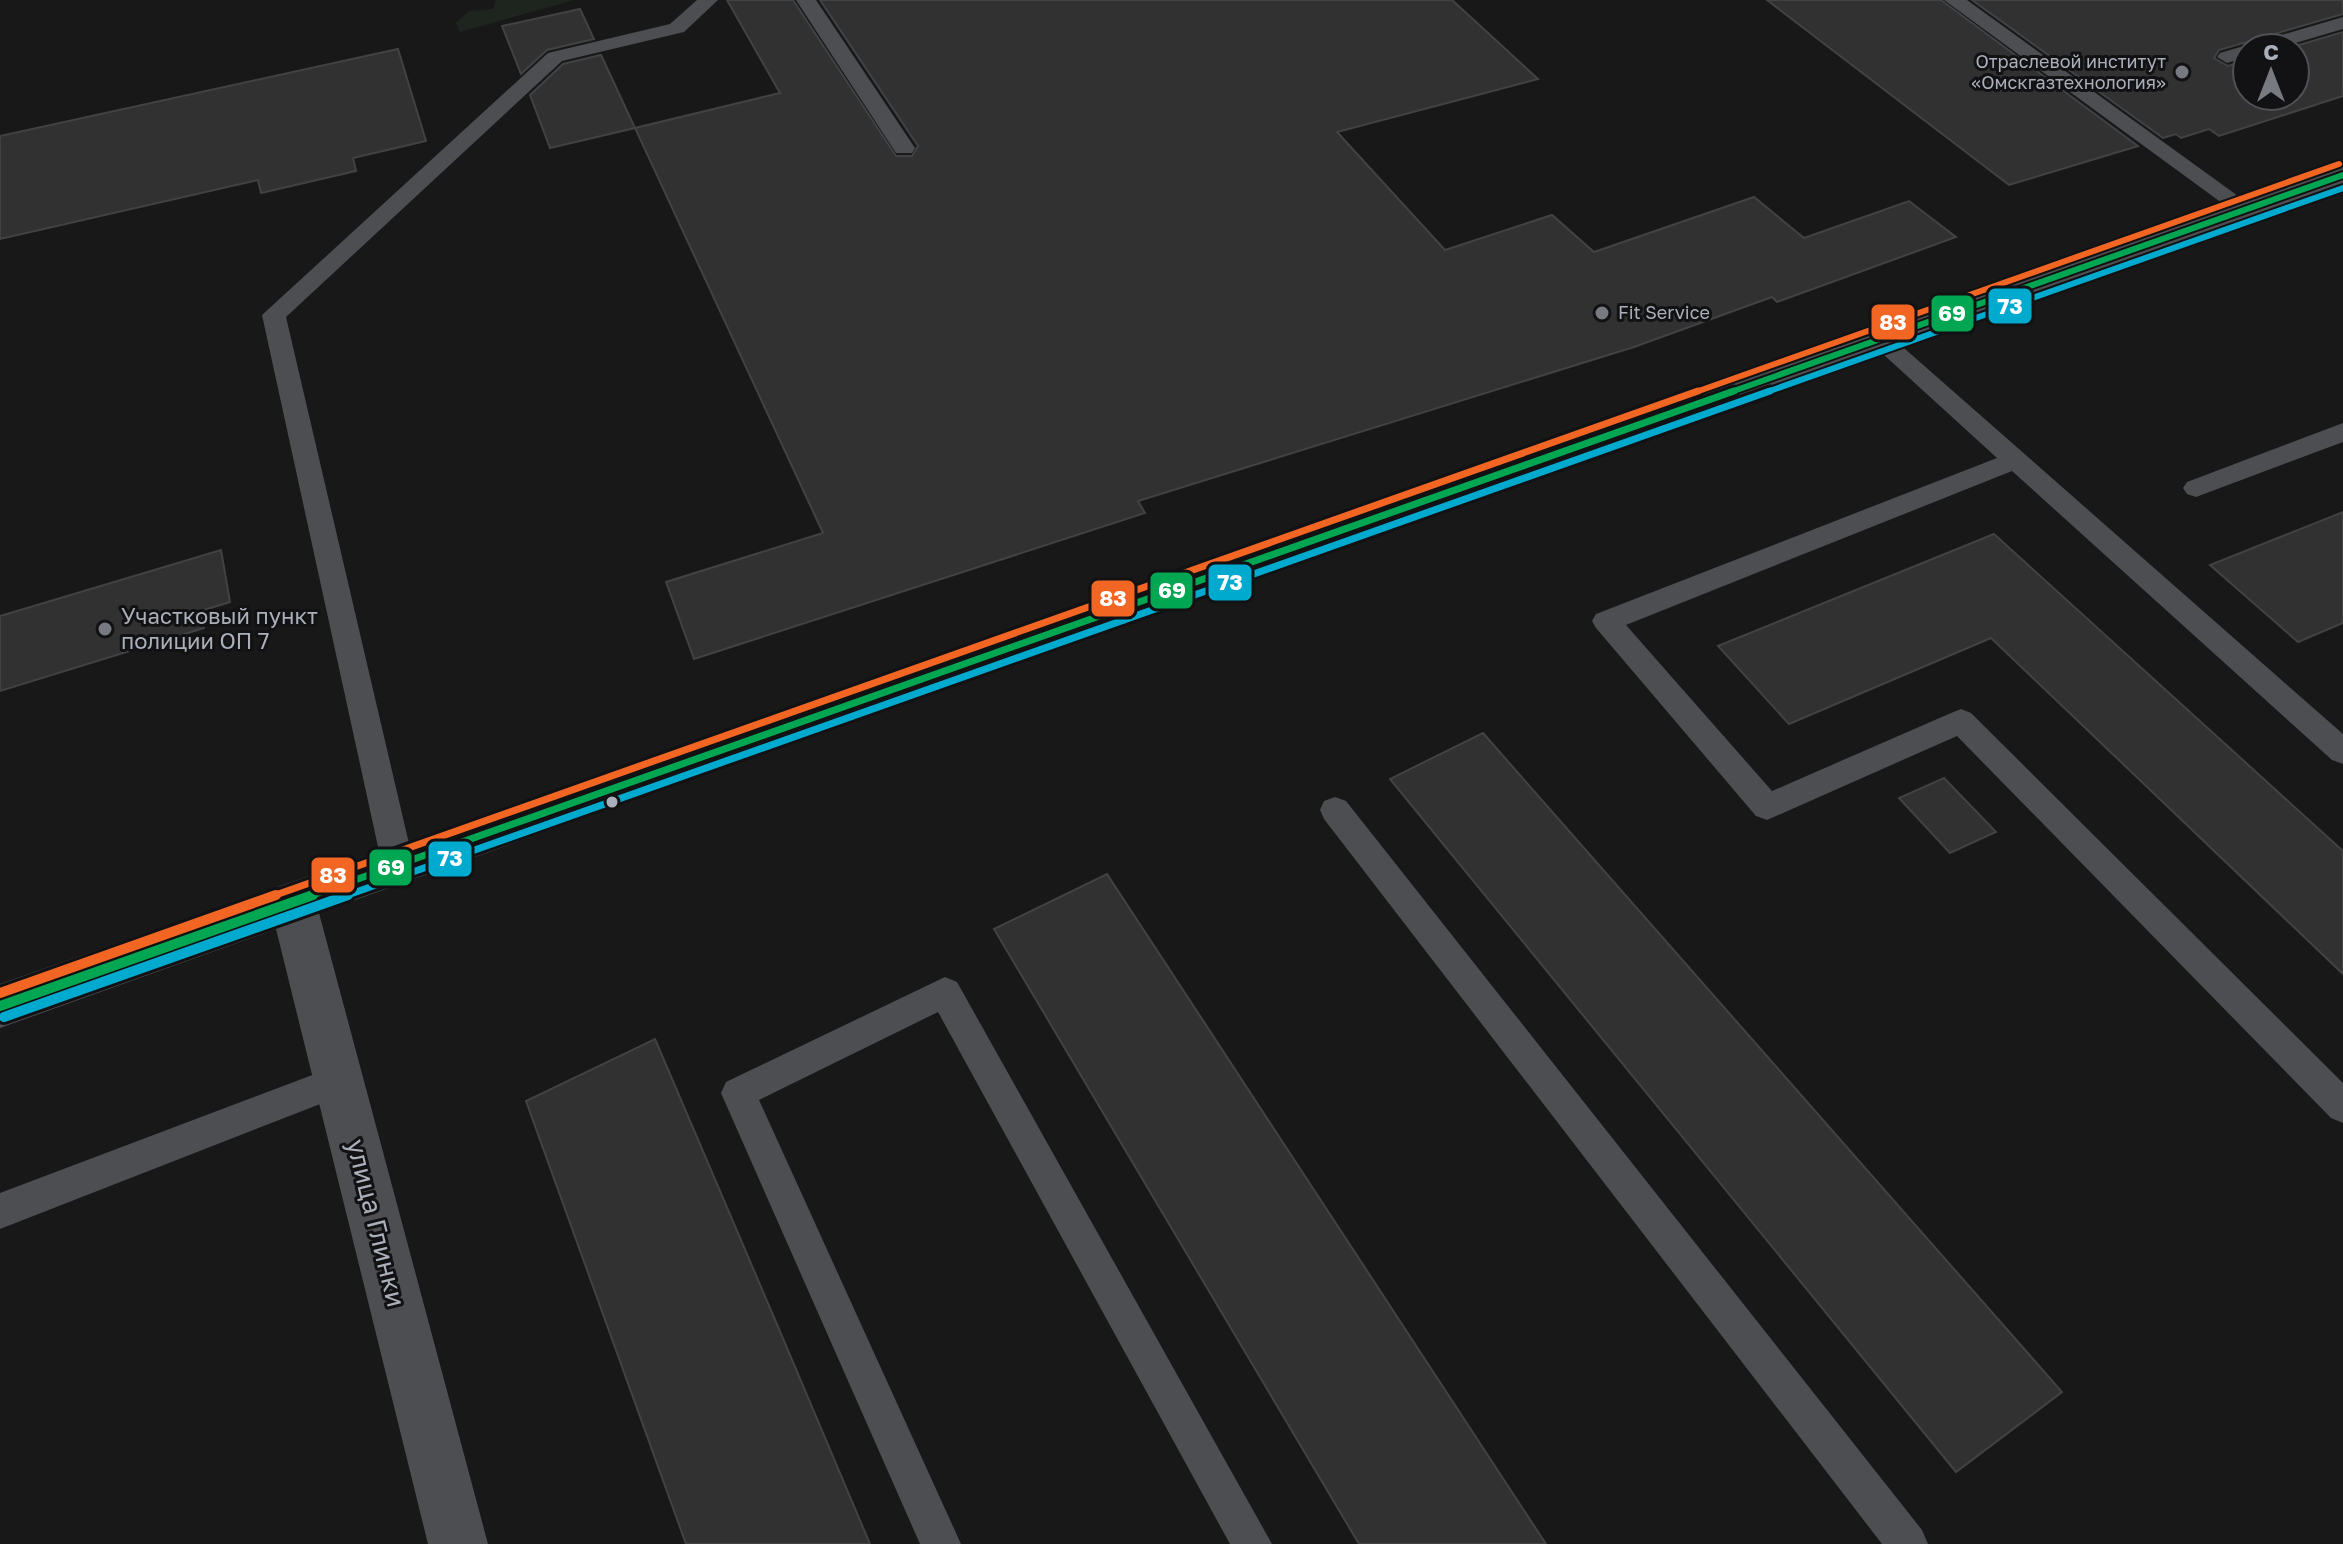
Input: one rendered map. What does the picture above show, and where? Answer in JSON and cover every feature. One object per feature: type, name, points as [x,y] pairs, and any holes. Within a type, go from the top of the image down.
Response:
[{"type":"street","points":[[0,1006],[2343,175]]},
{"type":"street","name":"улица Глинки","points":[[293,902],[339,1081],[446,1540]]},
{"type":"lane","points":[[398,865],[274,315],[555,57],[677,28],[708,0]]},
{"type":"lane","points":[[806,0],[904,148]]},
{"type":"lane","points":[[1954,0],[2245,209]]},
{"type":"lane","points":[[2311,32],[2343,23]]},
{"type":"lane","points":[[1880,339],[2343,752]]},
{"type":"lane","points":[[2196,488],[2343,432]]},
{"type":"lane","points":[[2016,460],[1606,621],[1767,807],[1961,721],[2343,1107]]},
{"type":"lane","points":[[1335,810],[1908,1544]]},
{"type":"lane","points":[[941,1544],[738,1093],[945,992],[1252,1544]]},
{"type":"lane","points":[[0,1211],[339,1081]]},
{"type":"shaded area","points":[[496,0],[574,0],[460,32],[456,23],[469,11],[493,9]]},
{"type":"building","points":[[727,0],[793,0],[896,156],[912,156],[918,146],[820,0],[1452,0],[1538,79],[1337,132],[1445,250],[1552,215],[1594,252],[1754,197],[1804,238],[1909,201],[1956,237],[1777,302],[1772,297],[1634,347],[1138,501],[1145,513],[694,659],[666,582],[823,533],[635,128],[780,93]]},
{"type":"building","points":[[1767,0],[1941,0],[2138,146],[2009,185]]},
{"type":"building","name":"Отраслевой институт «Омскгазтехнология»","points":[[1972,0],[2343,0],[2343,14],[2281,32],[2231,32],[2231,47],[2219,50],[2214,58],[2231,65],[2231,112],[2293,112],[2219,136],[2209,129],[2181,138],[2176,134],[2163,138]]},
{"type":"building","points":[[580,9],[594,39],[547,50],[521,74],[502,26]]},
{"type":"building","name":"Отраслевой институт «Омскгазтехнология»","points":[[2343,32],[2343,96],[2311,106],[2311,41]]},
{"type":"building","points":[[398,49],[426,141],[353,158],[356,171],[261,193],[258,180],[0,239],[0,136]]},
{"type":"building","points":[[601,55],[635,128],[550,148],[530,95],[563,64]]},
{"type":"building","points":[[2343,512],[2343,623],[2298,642],[2210,565]]},
{"type":"building","points":[[1994,534],[2343,851],[2343,974],[1991,638],[1789,724],[1718,646]]},
{"type":"building","points":[[221,550],[230,602],[201,611],[204,628],[0,691],[0,616]]},
{"type":"building","points":[[1483,733],[2062,1392],[1956,1472],[1390,779]]},
{"type":"building","points":[[1944,778],[1996,832],[1950,853],[1899,798]]},
{"type":"building","points":[[1107,874],[1546,1544],[1359,1544],[994,929]]},
{"type":"building","points":[[655,1039],[870,1544],[686,1544],[526,1101]]},
{"type":"transit line","name":"83","points":[[0,993],[2339,164]]},
{"type":"transit line","name":"69","points":[[0,1006],[2343,175]]},
{"type":"transit line","name":"73","points":[[4,1017],[2343,188]]},
{"type":"place","name":"Отраслевой институт «Омскгазтехнология»","points":[[2182,72]]},
{"type":"place","name":"Fit Service","points":[[1602,313]]},
{"type":"place","name":"Участковый пункт полиции ОП 7","points":[[105,629]]}]
